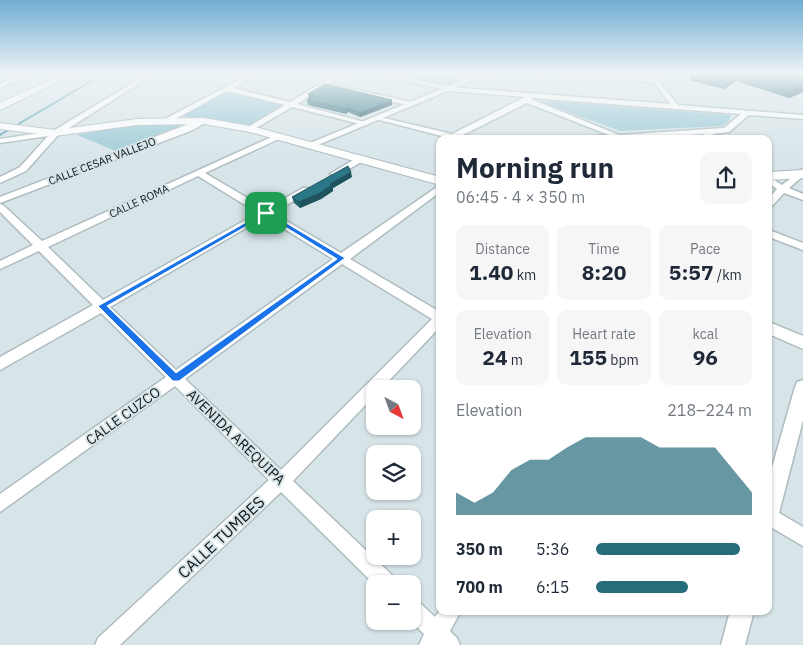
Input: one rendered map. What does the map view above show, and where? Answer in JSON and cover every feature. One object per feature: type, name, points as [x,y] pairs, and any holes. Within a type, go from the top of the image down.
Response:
[{"type":"main road","points":[[0,126],[53,133],[137,122],[166,120],[204,121],[251,129],[436,180]]},
{"type":"main road","points":[[772,170],[802,172]]},
{"type":"main road","points":[[772,177],[802,172]]},
{"type":"street","points":[[0,180],[23,169],[53,133],[103,103]]},
{"type":"street","points":[[166,120],[199,103]]},
{"type":"street","points":[[283,103],[364,123]]},
{"type":"street","points":[[251,129],[293,103]]},
{"type":"street","points":[[407,103],[411,104]]},
{"type":"street","points":[[456,135],[519,103]]},
{"type":"street","points":[[541,103],[614,135]]},
{"type":"street","points":[[612,103],[803,117]]},
{"type":"street","points":[[673,103],[676,107]]},
{"type":"street","points":[[310,145],[411,104]]},
{"type":"street","points":[[653,135],[726,130],[747,113]]},
{"type":"street","points":[[376,118],[450,135]]},
{"type":"street","name":"CALLE CESAR VALLEJO","points":[[0,200],[204,121]]},
{"type":"street","points":[[0,140],[17,129]]},
{"type":"street","points":[[705,132],[709,135]]},
{"type":"street","points":[[0,140],[53,133]]},
{"type":"street","name":"CALLE ROMA","points":[[0,265],[278,136]]},
{"type":"street","points":[[0,364],[360,159]]},
{"type":"street","points":[[772,201],[802,172]]},
{"type":"street","points":[[200,173],[436,316]]},
{"type":"street","points":[[772,181],[782,189],[803,197]]},
{"type":"street","name":"CALLE CUZCO","points":[[0,504],[436,191]]},
{"type":"street","name":"AVENIDA AREQUIPA","points":[[0,207],[378,575]]},
{"type":"street","points":[[772,234],[803,247]]},
{"type":"street","name":"CALLE TUMBES","points":[[105,645],[281,481],[436,322]]},
{"type":"street","points":[[772,329],[803,343]]},
{"type":"street","points":[[772,504],[803,387]]},
{"type":"street","points":[[772,517],[803,537]]},
{"type":"street","points":[[421,619],[439,641],[449,615]]},
{"type":"street","points":[[733,645],[741,615]]},
{"type":"shaded area","points":[[205,103],[280,103],[288,105],[251,125],[180,116]]},
{"type":"shaded area","points":[[543,103],[575,103],[731,115],[730,120],[722,126],[620,131]]},
{"type":"shaded area","points":[[197,122],[116,151],[77,135],[125,126]]},
{"type":"building","points":[[320,103],[384,103],[360,113],[348,108]]},
{"type":"building","points":[[348,166],[351,172],[330,184],[332,185],[320,193],[299,202],[292,197]]},
{"type":"waterway","points":[[0,135],[54,103]]},
{"type":"route","points":[[266,213],[342,258],[176,378],[102,306],[211,244],[266,213]]}]
